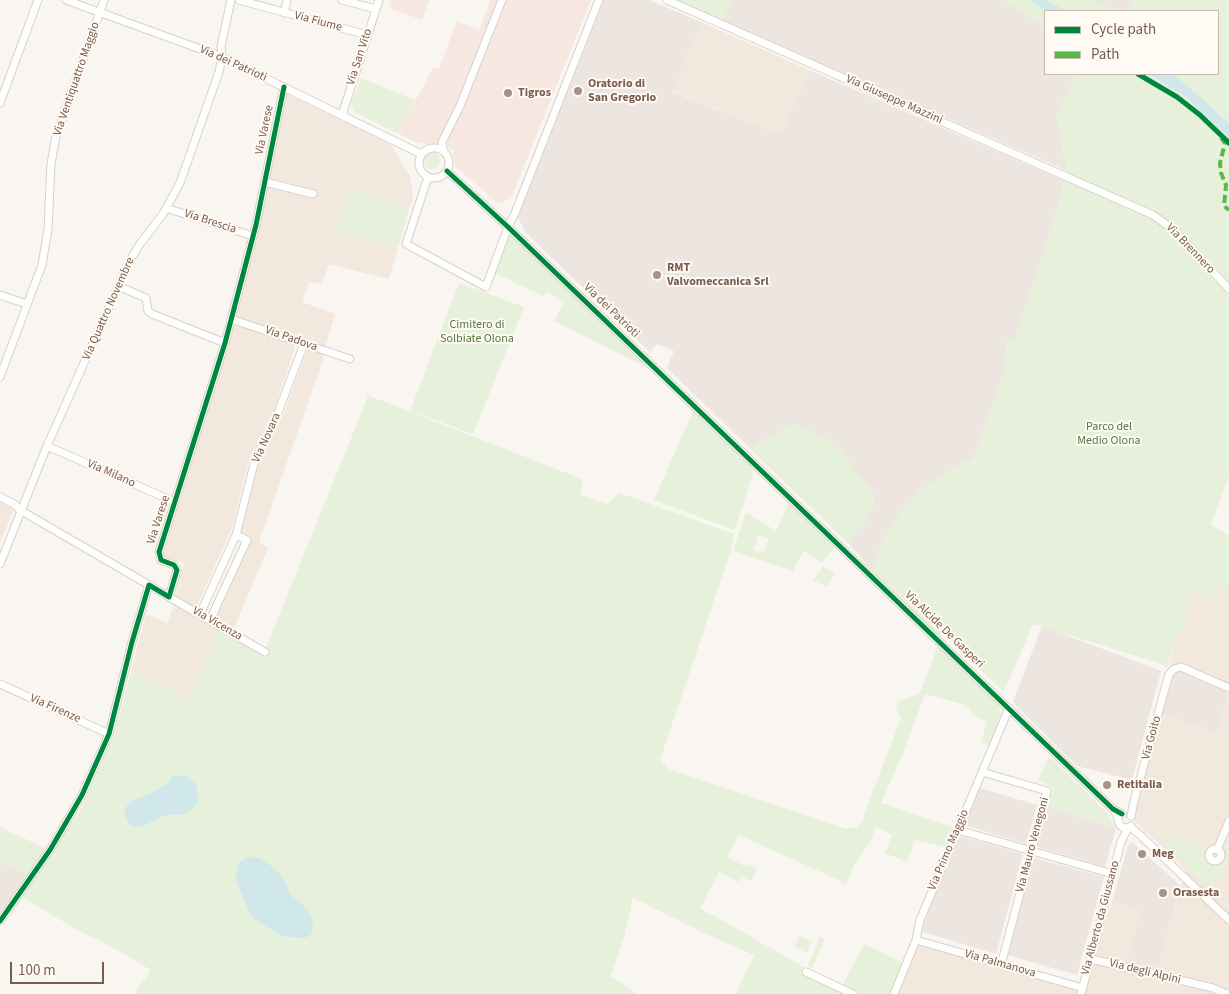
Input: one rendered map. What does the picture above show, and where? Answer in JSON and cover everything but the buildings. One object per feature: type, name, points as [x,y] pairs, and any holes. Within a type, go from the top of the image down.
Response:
[{"type":"street","points":[[0,103],[38,0]]},
{"type":"street","name":"Via dei Patrioti","points":[[66,0],[222,57],[421,154]]},
{"type":"street","name":"Via Ventiquattro Maggio","points":[[0,377],[42,264],[48,229],[51,164],[56,136],[104,0]]},
{"type":"street","name":"Via Quattro Novembre","points":[[0,564],[47,446],[118,286],[134,253],[166,208],[180,183],[219,72],[222,57],[221,46],[231,0]]},
{"type":"street","name":"Via Fiume","points":[[239,0],[367,35]]},
{"type":"street","points":[[284,13],[287,0]]},
{"type":"street","points":[[342,0],[376,9]]},
{"type":"street","name":"Via San Vito","points":[[342,115],[379,0]]},
{"type":"street","points":[[444,137],[421,154],[419,159],[420,169],[428,177],[438,178],[447,171],[449,159],[443,150],[442,142],[460,106],[502,0]]},
{"type":"street","points":[[428,177],[406,244],[486,287],[508,227],[515,214],[600,0]]},
{"type":"street","name":"Via Giuseppe Mazzini","points":[[667,0],[1120,202]]},
{"type":"street","name":"Via Varese","points":[[169,597],[177,570],[174,565],[161,560],[159,555],[225,343],[253,236],[284,87]]},
{"type":"street","points":[[431,148],[443,150]]},
{"type":"street","name":"Via dei Patrioti","points":[[447,171],[760,468]]},
{"type":"street","points":[[265,182],[313,194]]},
{"type":"street","name":"Via Brennero","points":[[1120,202],[1153,215],[1168,225],[1229,290]]},
{"type":"street","name":"Via Brescia","points":[[166,208],[253,236]]},
{"type":"street","points":[[118,286],[146,298],[148,311],[152,314],[225,343]]},
{"type":"street","points":[[0,295],[28,304]]},
{"type":"street","name":"Via Padova","points":[[231,320],[350,359]]},
{"type":"street","name":"Via Novara","points":[[200,614],[236,535],[254,464],[280,410],[304,344]]},
{"type":"street","name":"Via Milano","points":[[47,446],[175,502]]},
{"type":"street","name":"Via Alcide De Gasperi","points":[[760,468],[1121,815],[1118,824],[1129,825]]},
{"type":"street","points":[[0,497],[169,597]]},
{"type":"street","points":[[210,620],[247,540],[236,535]]},
{"type":"street","points":[[0,921],[50,850],[82,795],[109,734],[132,642],[149,585]]},
{"type":"street","name":"Via Vicenza","points":[[169,597],[265,652]]},
{"type":"street","name":"Via Goito","points":[[1129,825],[1169,674],[1174,669],[1181,667],[1229,688]]},
{"type":"street","name":"Via Firenze","points":[[0,684],[109,734]]},
{"type":"street","name":"Via Primo Maggio","points":[[894,994],[916,940],[920,920],[1009,708]]},
{"type":"street","name":"Via Mauro Venegoni","points":[[982,772],[1047,791],[1001,965]]},
{"type":"street","name":"Via Goito","points":[[1121,815],[1134,801]]},
{"type":"street","points":[[1121,815],[1127,813],[1129,825],[1229,920]]},
{"type":"street","points":[[1217,850],[1229,821]]},
{"type":"street","name":"Via Alberto da Giussano","points":[[1082,991],[1121,842],[1129,825]]},
{"type":"street","points":[[958,830],[1113,874]]},
{"type":"street","name":"Via Palmanova","points":[[916,940],[1082,991]]},
{"type":"street","name":"Via degli Alpini","points":[[1091,959],[1213,988],[1227,994]]},
{"type":"street","points":[[806,972],[853,994]]},
{"type":"shaded area","points":[[391,0],[429,0],[422,20],[389,8]]},
{"type":"shaded area","points":[[491,0],[591,0],[512,196],[504,202],[497,203],[455,166],[453,151],[444,144],[417,143],[398,133],[433,68],[439,69],[457,21],[479,30]]},
{"type":"shaded area","points":[[604,0],[649,0],[701,22],[672,92],[781,134],[809,70],[1120,205],[1056,243],[940,638],[872,570],[847,542],[667,368],[674,351],[657,344],[650,352],[526,233],[518,217]]},
{"type":"shaded area","points":[[676,0],[1007,0],[1044,22],[1044,75],[1128,75],[1155,209]]},
{"type":"shaded area","points":[[1090,0],[1132,0],[1127,10],[1115,10]]},
{"type":"shaded area","points":[[701,22],[809,70],[781,134],[672,91]]},
{"type":"shaded area","points":[[287,94],[390,144],[410,176],[413,198],[410,207],[348,187],[336,230],[398,248],[389,279],[329,264],[322,284],[309,282],[302,302],[335,314],[325,347],[237,316]]},
{"type":"shaded area","points":[[236,325],[296,345],[275,407],[246,469],[232,528],[196,608],[175,595],[184,563],[163,556],[233,328]]},
{"type":"shaded area","points":[[308,348],[324,354],[323,360],[259,542],[268,548],[233,630],[215,618],[251,538],[240,531],[258,467],[285,411]]},
{"type":"shaded area","points":[[0,502],[10,507],[13,511],[0,543]]},
{"type":"shaded area","points":[[1229,584],[1229,994],[894,994],[916,940],[1083,988],[1112,902],[1141,909],[1158,969],[1185,869],[1134,820],[1134,801],[1169,674],[1171,657],[1178,632],[1182,633],[1193,588],[1219,588],[1225,590]]},
{"type":"shaded area","points":[[174,603],[218,630],[192,700],[131,671],[146,614],[168,623]]},
{"type":"shaded area","points":[[1042,626],[1161,671],[1132,780],[1077,766],[1013,702]]},
{"type":"shaded area","points":[[1181,670],[1228,691],[1217,732],[1163,714],[1174,676]]},
{"type":"shaded area","points":[[980,788],[1037,805],[1026,844],[964,825]]},
{"type":"shaded area","points":[[1048,807],[1116,828],[1105,867],[1036,845]]},
{"type":"shaded area","points":[[960,836],[1023,854],[996,954],[923,932],[924,922]]},
{"type":"shaded area","points":[[1132,842],[1180,885],[1158,970],[1128,962],[1141,910],[1112,902],[1128,845]]},
{"type":"shaded area","points":[[1034,858],[1104,877],[1077,975],[1007,955]]},
{"type":"shaded area","points":[[0,861],[28,874],[0,913]]},
{"type":"green space","points":[[677,0],[732,0],[723,20]]},
{"type":"green space","points":[[1003,0],[1090,0],[1115,10],[1044,10],[1044,26]]},
{"type":"green space","name":"Parco del Medio Olona","points":[[1132,0],[1229,0],[1229,476],[1211,525],[1229,535],[1229,584],[1225,591],[1219,588],[1214,599],[1193,588],[1182,634],[1178,633],[1167,667],[1033,624],[1004,692],[942,632],[940,638],[872,570],[881,543],[894,521],[917,493],[960,464],[973,459],[1007,363],[1003,361],[1008,340],[1014,341],[1046,245],[1067,171],[1056,117],[1075,75],[1219,75],[1219,10],[1127,10]]},
{"type":"green space","points":[[361,78],[415,100],[398,133],[354,112],[351,104]]},
{"type":"green space","points":[[432,153],[438,155],[440,161],[438,167],[432,169],[426,167],[424,161],[426,155]]},
{"type":"green space","points":[[348,187],[410,207],[398,248],[335,230]]},
{"type":"green space","points":[[510,236],[648,368],[554,321],[564,303],[549,292],[543,296],[495,273]]},
{"type":"green space","name":"Cimitero di Solbiate Olona","points":[[459,283],[524,307],[473,434],[410,411]]},
{"type":"green space","points":[[367,395],[582,479],[581,495],[607,504],[620,493],[734,534],[731,550],[660,760],[669,769],[846,829],[857,827],[864,819],[901,718],[896,709],[900,701],[920,693],[938,646],[996,700],[999,706],[1000,717],[990,746],[981,742],[987,722],[970,711],[966,705],[925,694],[903,753],[881,803],[954,828],[946,847],[915,840],[907,862],[885,853],[892,835],[875,826],[872,839],[854,865],[846,885],[739,835],[727,857],[744,866],[746,863],[757,869],[751,881],[742,877],[739,882],[719,872],[700,908],[851,994],[736,994],[754,955],[708,935],[633,898],[624,937],[611,976],[635,992],[634,994],[134,994],[151,970],[24,898],[24,892],[82,808],[115,731],[131,671],[191,699],[218,630],[263,655]]},
{"type":"green space","points":[[693,411],[753,468],[735,530],[654,500]]},
{"type":"green space","points":[[792,423],[815,432],[836,446],[855,471],[868,484],[874,496],[873,506],[868,518],[847,542],[751,449]]},
{"type":"green space","points":[[789,502],[836,546],[821,563],[804,550],[793,571],[733,551],[746,512],[776,531]],"holes":[[[758,535],[769,538],[764,553],[754,550]]]},
{"type":"green space","points":[[823,566],[835,574],[827,586],[813,581]]},
{"type":"green space","points":[[1049,756],[1107,813],[1116,828],[1048,807],[1053,788],[1038,780]]},
{"type":"green space","points":[[0,827],[47,849],[28,874],[0,861]]},
{"type":"green space","points":[[1152,832],[1188,839],[1208,848],[1214,844],[1224,848],[1228,856],[1213,891]]},
{"type":"green space","points":[[799,936],[812,941],[807,953],[794,947]]},
{"type":"green space","points":[[820,937],[825,939],[812,968],[808,966]]},
{"type":"green space","points":[[864,944],[904,963],[891,994],[857,994],[842,986]]},
{"type":"water","points":[[1029,0],[1046,0],[1064,10],[1045,10]]},
{"type":"water","points":[[1150,75],[1173,75],[1229,124],[1229,138],[1185,96]]},
{"type":"water","points":[[174,775],[185,776],[196,784],[199,799],[196,805],[184,814],[166,815],[142,826],[132,826],[127,821],[124,812],[128,804],[167,784]]},
{"type":"water","points":[[248,856],[259,858],[273,867],[282,877],[291,895],[308,910],[313,928],[312,933],[308,937],[282,936],[257,921],[251,915],[235,879],[239,863]]},
{"type":"marked path","points":[[1221,138],[1225,143],[1220,163],[1221,173],[1226,185],[1224,206],[1229,210]]},
{"type":"cycle path","points":[[1140,75],[1177,97],[1200,115],[1229,143]]},
{"type":"cycle path","points":[[0,921],[50,850],[82,795],[109,734],[132,642],[149,585],[169,597],[177,570],[174,565],[161,560],[159,552],[225,343],[256,225],[284,87]]},
{"type":"cycle path","points":[[447,171],[508,227],[1113,809],[1122,814]]},
{"type":"place","name":"Oratorio di San Gregorio","points":[[578,91]]},
{"type":"place","name":"Tigros","points":[[508,93]]},
{"type":"place","name":"RMT Valvomeccanica Srl","points":[[657,275]]},
{"type":"place","name":"Retitalia","points":[[1107,785]]},
{"type":"place","name":"Meg","points":[[1142,854]]},
{"type":"place","name":"Orasesta","points":[[1163,893]]}]
